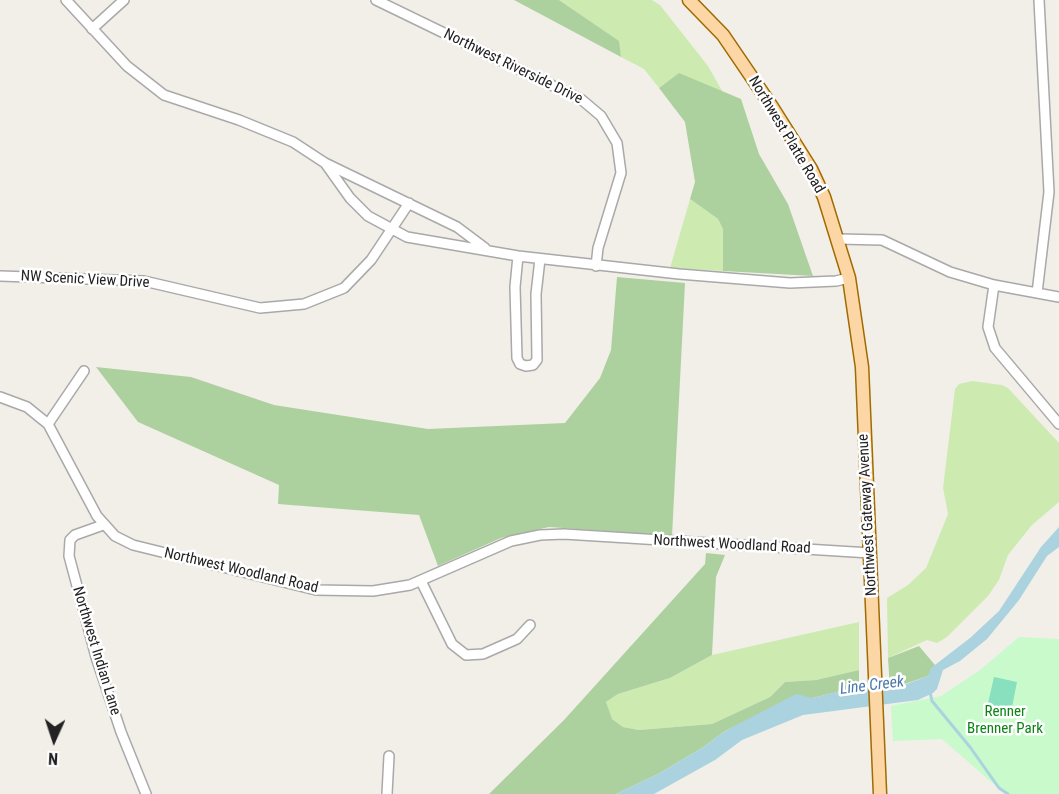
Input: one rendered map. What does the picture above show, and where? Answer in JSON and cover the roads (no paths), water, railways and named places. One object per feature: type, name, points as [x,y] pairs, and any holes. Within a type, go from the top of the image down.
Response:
[{"type":"main road","name":"Northwest Platte Road","points":[[689,0],[723,35],[772,106],[817,180],[839,238]]},
{"type":"main road","name":"Northwest Gateway Avenue","points":[[839,238],[849,278],[862,367],[880,794]]},
{"type":"street","points":[[66,0],[128,66],[164,94],[293,142],[325,163],[457,227],[487,249]]},
{"type":"street","points":[[92,28],[124,0]]},
{"type":"street","name":"Northwest Riverside Drive","points":[[376,0],[582,100],[601,116],[616,143],[621,173],[598,248],[596,266]]},
{"type":"street","points":[[1037,293],[1049,192],[1039,0]]},
{"type":"street","points":[[325,163],[350,198],[368,216],[407,237],[518,256],[596,266],[790,283],[836,281],[849,278]]},
{"type":"street","name":"NW Scenic View Drive","points":[[0,276],[144,281],[260,308],[304,304],[344,288],[371,260],[409,203]]},
{"type":"street","points":[[839,238],[882,240],[950,272],[994,285],[1059,297]]},
{"type":"street","points":[[518,256],[515,287],[517,358],[520,364],[526,366],[533,365],[537,360],[536,294],[540,259]]},
{"type":"street","points":[[994,285],[988,311],[988,327],[994,348],[1059,424]]},
{"type":"street","points":[[48,424],[84,371]]},
{"type":"street","name":"Northwest Woodland Road","points":[[0,397],[27,407],[48,424],[103,525],[115,536],[133,545],[316,590],[383,590],[421,580],[512,541],[540,535],[564,534],[870,553]]},
{"type":"street","name":"Northwest Indian Lane","points":[[103,525],[75,535],[70,540],[69,556],[96,657],[121,732],[146,794]]},
{"type":"street","points":[[421,580],[452,644],[466,655],[483,654],[517,639],[530,626]]},
{"type":"street","points":[[387,794],[389,756]]},
{"type":"water","points":[[1059,527],[1059,547],[1047,556],[1019,600],[987,639],[960,661],[943,670],[937,689],[933,693],[918,700],[803,715],[742,740],[715,760],[654,794],[616,794],[658,774],[702,748],[725,731],[796,694],[812,698],[857,687],[893,689],[928,676],[931,668],[970,638],[999,611],[1041,547]]},
{"type":"waterway","points":[[930,692],[932,701],[970,747],[999,788],[1008,794]]},
{"type":"water label","name":"Line Creek","points":[[872,686]]},
{"type":"park label","name":"Renner Brenner Park","points":[[1005,720]]}]
